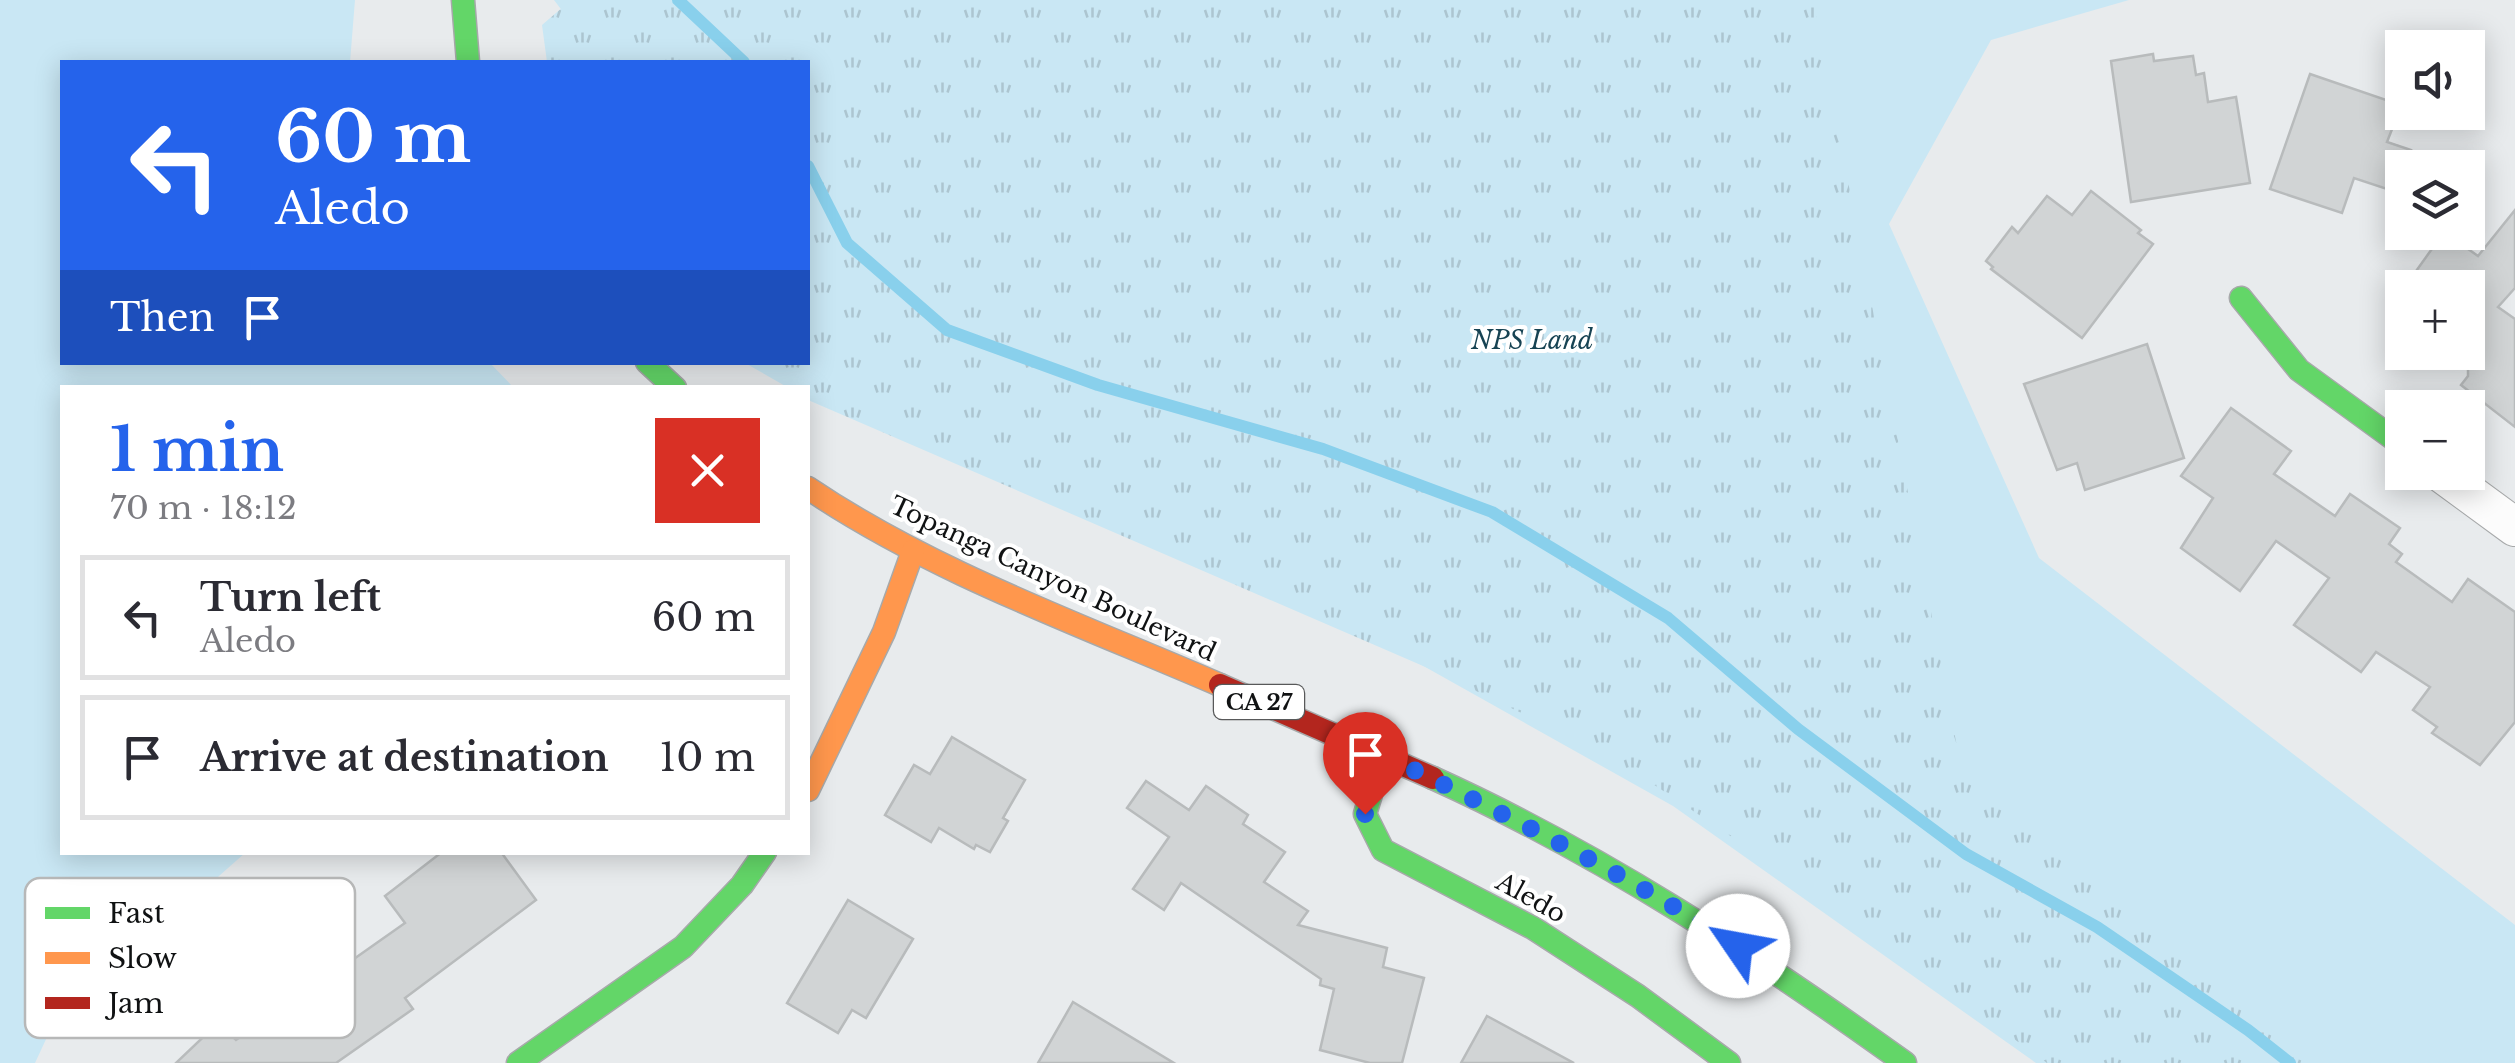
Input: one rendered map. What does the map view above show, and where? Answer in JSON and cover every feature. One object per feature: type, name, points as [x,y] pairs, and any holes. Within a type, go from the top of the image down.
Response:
[{"type":"main road","points":[[463,0],[468,60]]},
{"type":"main road","points":[[2241,298],[2299,370],[2385,433]]},
{"type":"main road","points":[[651,365],[672,385]]},
{"type":"main road","name":"Topanga Canyon Boulevard","points":[[810,489],[913,551],[1383,755],[1542,832],[1679,909],[1796,984],[1905,1063]]},
{"type":"main road","points":[[810,786],[884,632],[913,551]]},
{"type":"main road","name":"Aledo","points":[[1383,755],[1365,814],[1383,850],[1533,928],[1638,996],[1729,1063]]},
{"type":"main road","points":[[518,1063],[683,947],[742,885],[763,855]]},
{"type":"street","points":[[2465,490],[2515,527]]},
{"type":"green space","points":[[0,0],[355,0],[350,60],[60,60],[60,365],[492,365],[511,385],[60,385],[60,855],[243,855],[217,878],[25,878],[25,1038],[47,1038],[35,1063],[0,1063]]},
{"type":"green space","name":"NPS Land","points":[[554,0],[2129,0],[1991,40],[1889,224],[2039,558],[2515,925],[2515,1063],[2036,1063],[1673,806],[1279,585],[810,60],[599,60]]},
{"type":"green space","name":"NPS Land","points":[[571,0],[1813,0],[1959,757],[2064,864],[2337,1063],[2047,1063],[1799,882],[1656,786],[1567,735],[1437,672],[810,401],[810,385],[784,385],[748,365],[810,365],[810,60],[547,60],[542,25]]},
{"type":"building","points":[[2153,54],[2154,61],[2193,56],[2196,75],[2204,73],[2208,102],[2236,97],[2250,183],[2131,202],[2111,61]]},
{"type":"building","points":[[2310,74],[2385,100],[2385,130],[2392,130],[2387,142],[2411,150],[2385,150],[2385,188],[2354,178],[2342,213],[2270,189]]},
{"type":"building","points":[[2091,191],[2153,244],[2082,338],[1991,269],[1986,261],[2012,227],[2018,233],[2047,196],[2072,215]]},
{"type":"building","points":[[2515,210],[2515,288],[2498,307],[2515,319],[2515,427],[2485,404],[2485,390],[2467,390],[2461,385],[2468,370],[2485,370],[2485,270],[2417,270],[2431,250],[2470,250],[2478,256]]},
{"type":"building","points":[[2147,344],[2184,458],[2085,490],[2077,463],[2057,470],[2024,384]]},
{"type":"building","points":[[2231,408],[2291,451],[2274,474],[2335,516],[2350,494],[2400,528],[2389,544],[2402,554],[2396,562],[2452,602],[2468,579],[2515,612],[2515,722],[2480,765],[2432,733],[2437,727],[2413,710],[2430,687],[2376,652],[2361,672],[2294,625],[2329,578],[2276,541],[2240,591],[2181,548],[2213,498],[2181,476]]},
{"type":"building","points":[[952,737],[1025,780],[1003,818],[1008,821],[990,852],[976,845],[974,849],[939,828],[931,842],[885,815],[914,765],[930,774]]},
{"type":"building","points":[[1146,781],[1189,810],[1206,786],[1248,815],[1243,824],[1285,852],[1264,882],[1308,911],[1298,925],[1387,948],[1383,967],[1424,978],[1402,1063],[1370,1063],[1320,1050],[1334,989],[1320,985],[1321,979],[1181,883],[1164,910],[1133,889],[1169,837],[1127,808]]},
{"type":"building","points":[[438,855],[503,855],[536,900],[405,998],[413,1009],[336,1063],[176,1063],[202,1038],[355,1038],[355,958],[405,923],[385,896]]},
{"type":"building","points":[[848,900],[913,939],[866,1018],[852,1010],[838,1033],[787,1003]]},
{"type":"building","points":[[1073,1002],[1174,1063],[1038,1063]]},
{"type":"building","points":[[1487,1016],[1574,1063],[1461,1063]]},
{"type":"waterway","points":[[678,0],[742,60]]},
{"type":"waterway","points":[[810,170],[847,243],[947,330],[1098,385],[1323,449],[1492,512],[1668,618],[1798,729],[1966,854],[2097,927],[2290,1063]]},
{"type":"traffic: fast","points":[[463,0],[468,60]]},
{"type":"traffic: fast","points":[[2241,298],[2299,370],[2385,433]]},
{"type":"traffic: fast","points":[[650,365],[672,385]]},
{"type":"traffic: fast","points":[[1383,755],[1365,814],[1383,850],[1533,928],[1638,996],[1729,1063]]},
{"type":"traffic: fast","points":[[1433,778],[1617,873],[1792,984],[1905,1063]]},
{"type":"traffic: fast","points":[[518,1063],[683,947],[742,885],[763,855]]},
{"type":"traffic: slow","points":[[810,489],[905,546],[956,571],[1220,685]]},
{"type":"traffic: slow","points":[[810,786],[884,632],[913,551]]},
{"type":"traffic: jam","points":[[1220,685],[1433,778]]},
{"type":"route","points":[[1365,814],[1383,755],[1542,832],[1738,946]]}]
